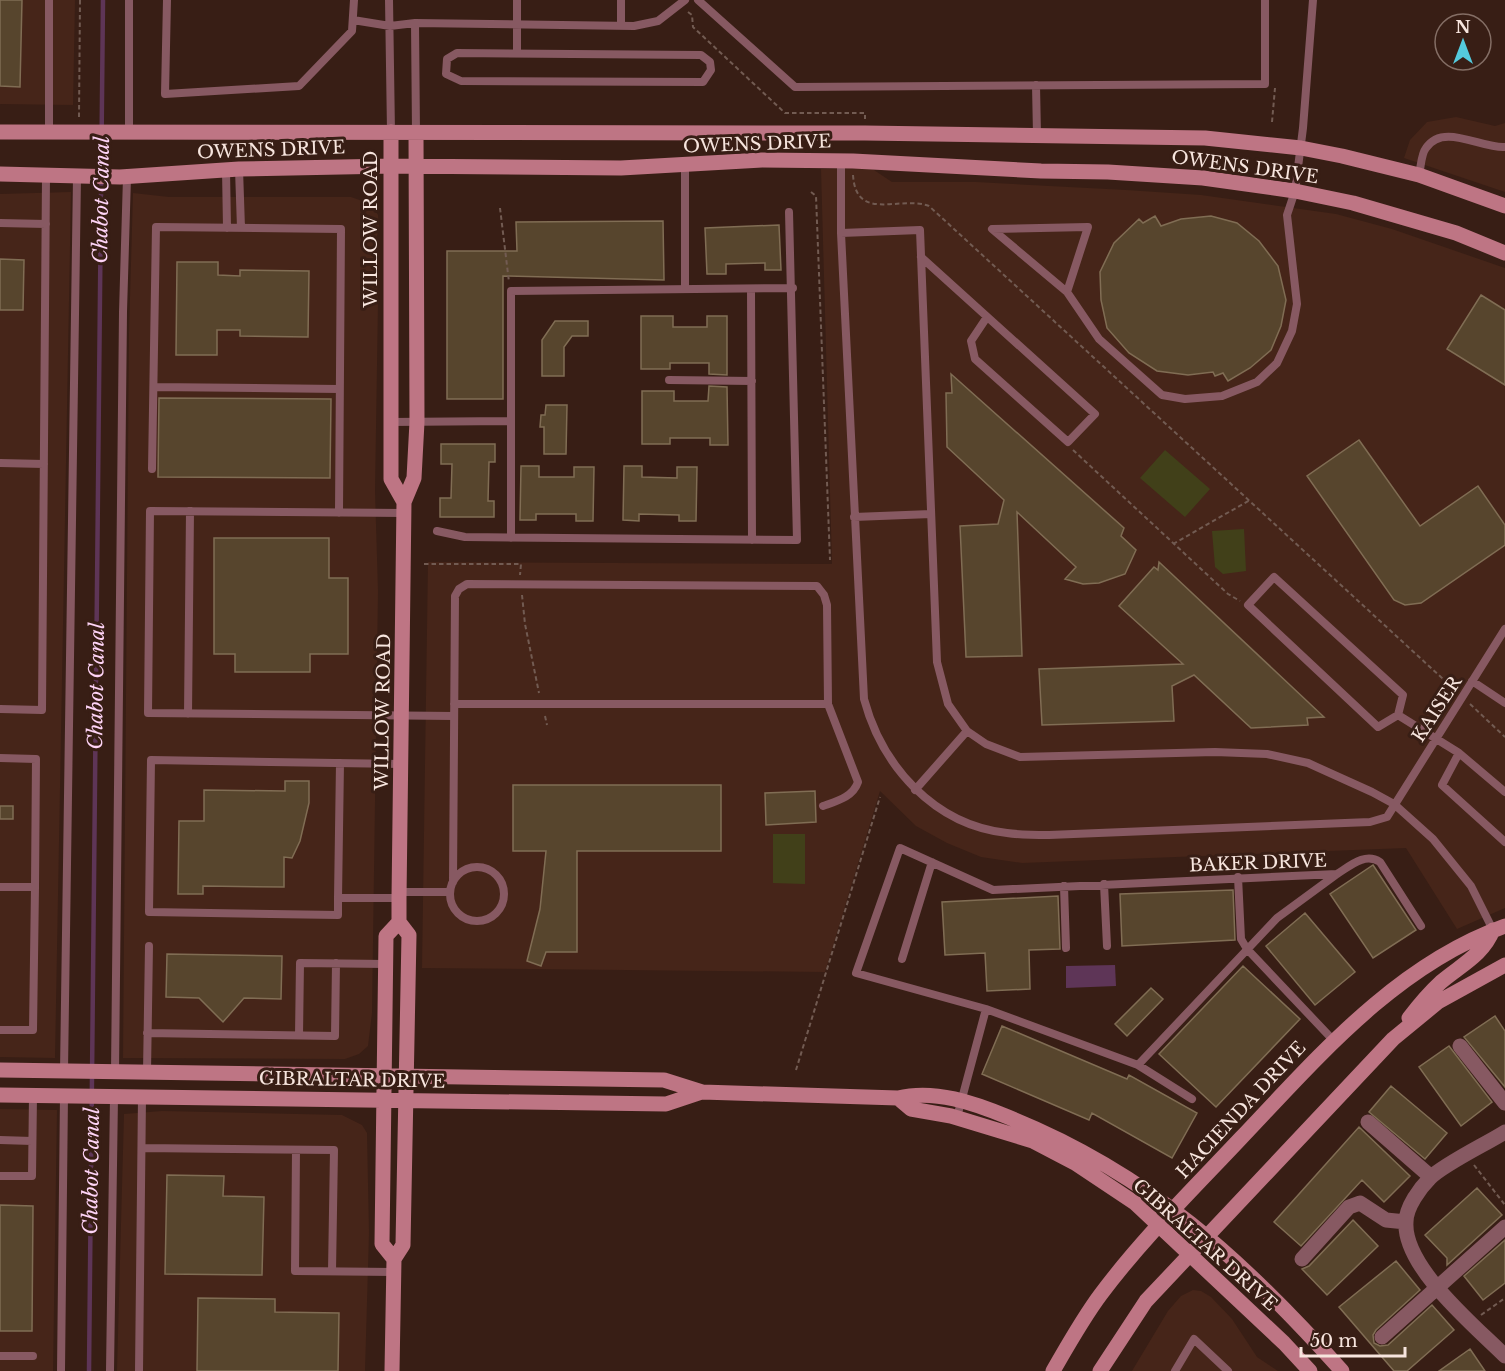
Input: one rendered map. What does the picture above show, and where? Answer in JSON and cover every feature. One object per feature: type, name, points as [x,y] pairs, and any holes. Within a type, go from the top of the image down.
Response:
[{"type":"street","name":"OWENS DRIVE","points":[[0,132],[865,133],[1205,138],[1301,148],[1419,175],[1505,206]]},
{"type":"street","name":"WILLOW ROAD","points":[[391,132],[391,478],[404,508]]},
{"type":"street","name":"WILLOW ROAD","points":[[392,1371],[394,1266],[403,1245],[406,1101],[409,935],[399,922],[399,895],[404,508],[414,478],[417,422],[416,133]]},
{"type":"street","name":"OWENS DRIVE","points":[[0,174],[124,177],[232,169],[391,166],[621,168],[762,160],[847,161],[1157,175],[1295,191],[1406,216],[1456,232],[1505,253]]},
{"type":"street","name":"WILLOW ROAD","points":[[394,1266],[382,1244],[386,936],[399,922]]},
{"type":"street","points":[[1100,1371],[1146,1301],[1393,1039],[1432,991],[1479,954],[1499,928]]},
{"type":"street","name":"HACIENDA DRIVE","points":[[1053,1371],[1101,1294],[1159,1225],[1334,1041],[1404,981],[1449,952],[1499,928]]},
{"type":"street","points":[[1393,1039],[1438,1002],[1505,965]]},
{"type":"street","points":[[1461,1046],[1505,1104]]},
{"type":"street","name":"GIBRALTAR DRIVE","points":[[0,1070],[664,1080],[702,1092],[898,1098],[919,1093],[961,1101],[1013,1119],[1084,1150],[1174,1209],[1208,1236],[1305,1330],[1342,1371]]},
{"type":"street","name":"GIBRALTAR DRIVE","points":[[0,1095],[666,1104],[702,1092]]},
{"type":"street","name":"GIBRALTAR DRIVE","points":[[898,1098],[911,1109],[957,1117],[1032,1141],[1075,1163],[1135,1203],[1310,1371]]},
{"type":"street","points":[[1368,1122],[1431,1177]]},
{"type":"street","points":[[1505,1132],[1431,1177],[1410,1205],[1406,1222],[1410,1243],[1422,1269],[1505,1356]]},
{"type":"street","points":[[1302,1259],[1349,1207],[1360,1203],[1386,1220],[1406,1222]]},
{"type":"street","points":[[1382,1337],[1505,1227]]},
{"type":"lane","points":[[49,0],[49,133]]},
{"type":"lane","points":[[125,133],[129,0]]},
{"type":"lane","points":[[167,0],[165,94],[298,86],[352,32],[354,0]]},
{"type":"lane","points":[[389,0],[391,132]]},
{"type":"lane","points":[[517,53],[518,0]]},
{"type":"lane","points":[[621,0],[621,26]]},
{"type":"lane","points":[[698,0],[795,87],[1265,84],[1265,0]]},
{"type":"lane","points":[[1067,292],[1088,226],[992,229],[1067,292],[1099,339],[1162,395],[1185,399],[1222,396],[1257,382],[1277,363],[1293,332],[1297,304],[1287,215],[1295,191],[1301,148],[1313,0]]},
{"type":"lane","points":[[353,20],[390,26],[415,23],[647,25],[658,21],[682,2]]},
{"type":"lane","points":[[415,23],[416,133]]},
{"type":"lane","points":[[457,53],[517,53],[701,56],[710,62],[711,69],[703,82],[460,81],[446,74],[447,59],[457,53]]},
{"type":"lane","points":[[1036,86],[1037,135]]},
{"type":"lane","points":[[1419,175],[1425,148],[1439,137],[1452,136],[1505,147]]},
{"type":"lane","name":"KAISER","points":[[847,161],[841,233],[864,699],[880,745],[915,790],[963,821],[1006,833],[1049,835],[1370,822],[1387,817],[1505,629]]},
{"type":"lane","points":[[685,165],[685,290]]},
{"type":"lane","points":[[227,228],[232,169]]},
{"type":"lane","points":[[232,169],[241,228]]},
{"type":"lane","points":[[0,709],[42,710],[46,176]]},
{"type":"lane","points":[[67,1071],[79,177]]},
{"type":"lane","points":[[115,1072],[124,177]]},
{"type":"lane","points":[[437,531],[465,537],[796,540],[793,288],[789,212]]},
{"type":"lane","points":[[0,223],[46,224]]},
{"type":"lane","points":[[152,469],[156,227],[341,229],[339,513]]},
{"type":"lane","points":[[841,233],[920,230],[937,662],[948,704],[968,731],[986,744],[1020,757],[1215,752],[1267,754],[1308,763],[1394,804],[1433,839],[1472,886],[1499,928]]},
{"type":"lane","points":[[921,257],[1095,414],[1068,442],[975,359],[971,341],[987,317]]},
{"type":"lane","points":[[512,538],[511,291],[793,288]]},
{"type":"lane","points":[[752,289],[752,540]]},
{"type":"lane","points":[[669,380],[752,381]]},
{"type":"lane","points":[[154,387],[339,389]]},
{"type":"lane","points":[[390,422],[511,421]]},
{"type":"lane","points":[[0,463],[44,464]]},
{"type":"lane","points":[[404,508],[339,513],[150,511],[148,713],[454,716]]},
{"type":"lane","points":[[188,714],[190,511]]},
{"type":"lane","points":[[854,517],[931,514]]},
{"type":"lane","points":[[1274,577],[1403,695],[1398,715],[1378,727],[1248,605],[1274,577]]},
{"type":"lane","points":[[453,882],[469,869],[480,868],[490,871],[498,878],[503,888],[503,899],[499,909],[491,917],[472,921],[455,911],[450,892],[453,882],[455,596],[459,589],[467,584],[817,586],[824,595],[827,605],[828,704],[858,782],[856,789],[845,798],[823,806]]},
{"type":"lane","points":[[1472,681],[1505,703]]},
{"type":"lane","points":[[454,704],[828,704]]},
{"type":"lane","points":[[1398,715],[1459,753],[1505,792]]},
{"type":"lane","points":[[915,790],[968,731]]},
{"type":"lane","points":[[1459,753],[1442,784],[1505,842]]},
{"type":"lane","points":[[0,758],[36,759],[33,1030],[0,1030]]},
{"type":"lane","points":[[340,763],[338,915],[149,912],[151,760],[340,763],[402,764]]},
{"type":"lane","name":"BAKER DRIVE","points":[[986,1009],[856,973],[900,848],[993,890],[1337,874]]},
{"type":"lane","points":[[1337,874],[1364,858],[1374,857],[1380,862],[1421,926]]},
{"type":"lane","points":[[902,959],[932,862]]},
{"type":"lane","name":"BAKER DRIVE","points":[[1138,1065],[1277,918],[1337,874]]},
{"type":"lane","points":[[1238,878],[1241,939],[1247,949],[1334,1041]]},
{"type":"lane","points":[[1104,884],[1107,946]]},
{"type":"lane","points":[[1064,886],[1066,948]]},
{"type":"lane","points":[[0,887],[34,887]]},
{"type":"lane","points":[[338,898],[450,892]]},
{"type":"lane","points":[[147,1072],[149,946]]},
{"type":"lane","points":[[299,1035],[300,963],[386,964]]},
{"type":"lane","points":[[147,1033],[335,1036],[336,963]]},
{"type":"lane","points":[[957,1117],[986,1009],[1138,1065],[1192,1100]]},
{"type":"lane","points":[[0,1176],[32,1176],[33,1095]]},
{"type":"lane","points":[[61,1371],[66,1095]]},
{"type":"lane","points":[[110,1371],[114,1097]]},
{"type":"lane","points":[[139,1371],[142,1097]]},
{"type":"lane","points":[[0,1140],[32,1140]]},
{"type":"lane","points":[[142,1148],[334,1150],[332,1272]]},
{"type":"lane","points":[[296,1149],[295,1271],[332,1272],[394,1266]]},
{"type":"lane","points":[[1175,1371],[1194,1339],[1228,1371]]},
{"type":"lane","points":[[0,1356],[33,1356]]},
{"type":"path","points":[[80,0],[81,133]]},
{"type":"path","points":[[682,2],[692,15],[693,27],[785,113],[864,113],[865,133]]},
{"type":"path","points":[[1272,122],[1275,79]]},
{"type":"path","points":[[847,161],[854,189],[870,204],[912,203],[929,206],[1505,737]]},
{"type":"path","points":[[811,192],[816,196],[830,560]]},
{"type":"path","points":[[500,208],[511,291]]},
{"type":"path","points":[[1068,442],[1077,457],[1228,594],[1248,605]]},
{"type":"path","points":[[1173,544],[1250,500]]},
{"type":"path","points":[[424,564],[521,564],[524,620],[547,725]]},
{"type":"path","points":[[796,1070],[880,797]]},
{"type":"path","points":[[1468,1155],[1477,1172],[1490,1183],[1505,1205]]},
{"type":"path","points":[[1473,1324],[1486,1310],[1505,1298]]},
{"type":"shaded area","points":[[0,0],[75,0],[73,105],[0,104]]},
{"type":"shaded area","points":[[1456,117],[1495,126],[1505,123],[1505,192],[1404,158],[1410,140],[1427,122]]},
{"type":"shaded area","points":[[871,168],[892,182],[976,182],[1201,195],[1336,214],[1392,229],[1505,268],[1505,908],[1457,929],[1406,848],[1022,863],[981,857],[947,843],[916,826],[880,791],[825,972],[422,968],[428,562],[832,564],[821,169]]},
{"type":"shaded area","points":[[71,192],[55,1058],[0,1057],[0,194]]},
{"type":"shaded area","points":[[133,193],[169,197],[351,197],[371,204],[378,215],[379,227],[375,245],[378,302],[375,491],[378,591],[372,1013],[368,1046],[359,1054],[345,1059],[123,1058],[129,333]]},
{"type":"shaded area","points":[[1165,450],[1210,489],[1185,517],[1140,478]]},
{"type":"shaded area","points":[[1244,529],[1246,571],[1223,574],[1215,567],[1212,531]]},
{"type":"shaded area","points":[[773,834],[805,834],[805,884],[773,883]]},
{"type":"shaded area","points":[[1115,965],[1116,986],[1066,988],[1066,966]]},
{"type":"shaded area","points":[[0,1109],[57,1110],[53,1371],[0,1371]]},
{"type":"shaded area","points":[[162,1111],[342,1115],[362,1125],[367,1133],[369,1233],[365,1371],[117,1371],[124,1114]]},
{"type":"shaded area","points":[[1193,1290],[1201,1291],[1211,1297],[1232,1319],[1257,1357],[1278,1371],[1132,1371],[1168,1311],[1181,1296]]},
{"type":"building","points":[[0,0],[22,0],[20,87],[0,86]]},
{"type":"building","points":[[1155,216],[1161,226],[1181,219],[1211,216],[1237,223],[1259,241],[1278,266],[1286,300],[1281,326],[1271,350],[1250,368],[1228,381],[1223,373],[1215,376],[1213,372],[1188,375],[1157,371],[1129,353],[1107,328],[1101,300],[1100,272],[1114,243],[1139,219],[1143,223]]},
{"type":"building","points":[[663,221],[664,280],[503,276],[503,399],[447,399],[447,251],[517,251],[516,222]]},
{"type":"building","points":[[779,225],[781,270],[765,270],[765,263],[726,264],[726,274],[707,274],[705,228]]},
{"type":"building","points":[[0,259],[24,260],[23,310],[0,310]]},
{"type":"building","points":[[177,262],[218,262],[218,275],[240,276],[240,270],[309,271],[308,337],[240,336],[240,330],[217,330],[217,355],[176,355]]},
{"type":"building","points":[[1481,295],[1505,310],[1505,385],[1447,349]]},
{"type":"building","points":[[641,316],[673,316],[673,327],[707,327],[707,316],[727,316],[727,375],[709,374],[709,363],[670,363],[670,369],[641,369]]},
{"type":"building","points":[[555,321],[588,321],[588,336],[572,336],[564,347],[564,376],[542,376],[542,340]]},
{"type":"building","points":[[951,374],[1124,528],[1121,536],[1136,550],[1125,574],[1099,583],[1083,584],[1065,579],[1076,567],[1017,512],[1022,656],[966,657],[960,526],[998,524],[1004,500],[947,447],[946,393],[952,393]]},
{"type":"building","points":[[709,386],[727,387],[728,445],[710,445],[710,438],[670,438],[670,444],[642,444],[642,391],[674,391],[674,401],[708,401]]},
{"type":"building","points":[[159,398],[331,399],[330,478],[158,477]]},
{"type":"building","points":[[546,405],[567,405],[566,454],[544,454],[544,427],[540,427],[541,415],[545,415]]},
{"type":"building","points":[[1359,440],[1420,526],[1478,486],[1505,525],[1505,545],[1421,603],[1405,605],[1394,600],[1307,476]]},
{"type":"building","points":[[441,444],[495,444],[495,462],[489,462],[488,501],[494,501],[494,517],[440,517],[440,498],[451,498],[452,464],[441,464]]},
{"type":"building","points":[[521,466],[539,466],[539,477],[574,477],[574,467],[594,467],[593,521],[576,521],[576,514],[536,514],[536,520],[520,520]]},
{"type":"building","points":[[624,466],[642,466],[642,477],[677,478],[677,467],[697,467],[696,521],[679,521],[679,515],[639,514],[639,521],[623,520]]},
{"type":"building","points":[[214,538],[329,538],[329,578],[348,578],[348,654],[310,654],[310,672],[235,672],[235,654],[214,654]]},
{"type":"building","points":[[1159,562],[1324,717],[1307,718],[1308,725],[1251,728],[1194,675],[1172,686],[1174,721],[1042,725],[1039,669],[1183,664],[1119,606],[1154,567],[1158,570]]},
{"type":"building","points":[[285,781],[309,781],[309,803],[300,841],[292,858],[284,857],[284,887],[203,886],[203,894],[178,894],[179,821],[204,821],[204,790],[285,791]]},
{"type":"building","points":[[513,785],[721,785],[721,851],[577,851],[577,952],[546,952],[541,966],[527,961],[540,909],[546,851],[513,851]]},
{"type":"building","points":[[815,791],[816,822],[766,825],[765,793]]},
{"type":"building","points":[[0,806],[13,806],[13,819],[0,819]]},
{"type":"building","points":[[1373,865],[1416,930],[1373,958],[1330,894]]},
{"type":"building","points":[[1233,890],[1235,940],[1122,946],[1120,894]]},
{"type":"building","points":[[1058,896],[1060,949],[1029,950],[1030,989],[987,991],[985,953],[945,955],[942,902]]},
{"type":"building","points":[[1305,913],[1355,972],[1315,1005],[1266,946]]},
{"type":"building","points":[[167,954],[282,956],[281,999],[244,998],[223,1022],[199,998],[166,997]]},
{"type":"building","points":[[1243,966],[1300,1019],[1216,1107],[1159,1054]]},
{"type":"building","points":[[1151,988],[1163,999],[1127,1036],[1115,1024]]},
{"type":"building","points":[[1495,1016],[1505,1031],[1505,1087],[1464,1037]]},
{"type":"building","points":[[1002,1026],[1127,1079],[1129,1075],[1197,1113],[1172,1158],[1092,1113],[1089,1120],[982,1074]]},
{"type":"building","points":[[1449,1046],[1492,1102],[1461,1126],[1419,1067]]},
{"type":"building","points":[[1391,1086],[1447,1133],[1425,1159],[1369,1112]]},
{"type":"building","points":[[1359,1127],[1410,1176],[1384,1202],[1362,1180],[1301,1246],[1274,1222]]},
{"type":"building","points":[[167,1175],[224,1176],[223,1196],[264,1197],[262,1275],[165,1274]]},
{"type":"building","points":[[1477,1188],[1502,1215],[1447,1265],[1447,1258],[1425,1235]]},
{"type":"building","points":[[0,1205],[33,1206],[32,1331],[0,1331]]},
{"type":"building","points":[[1353,1220],[1378,1246],[1327,1295],[1302,1269],[1309,1266]]},
{"type":"building","points":[[1505,1240],[1505,1283],[1483,1300],[1464,1276]]},
{"type":"building","points":[[1396,1261],[1420,1290],[1376,1330],[1373,1335],[1374,1343],[1380,1346],[1388,1345],[1432,1305],[1454,1330],[1407,1371],[1394,1371],[1339,1307]]},
{"type":"building","points":[[198,1298],[275,1299],[275,1312],[339,1313],[338,1371],[197,1371]]},
{"type":"building","points":[[1470,1349],[1485,1371],[1439,1371]]},
{"type":"waterway","name":"Chabot Canal","points":[[89,1371],[103,0]]}]
